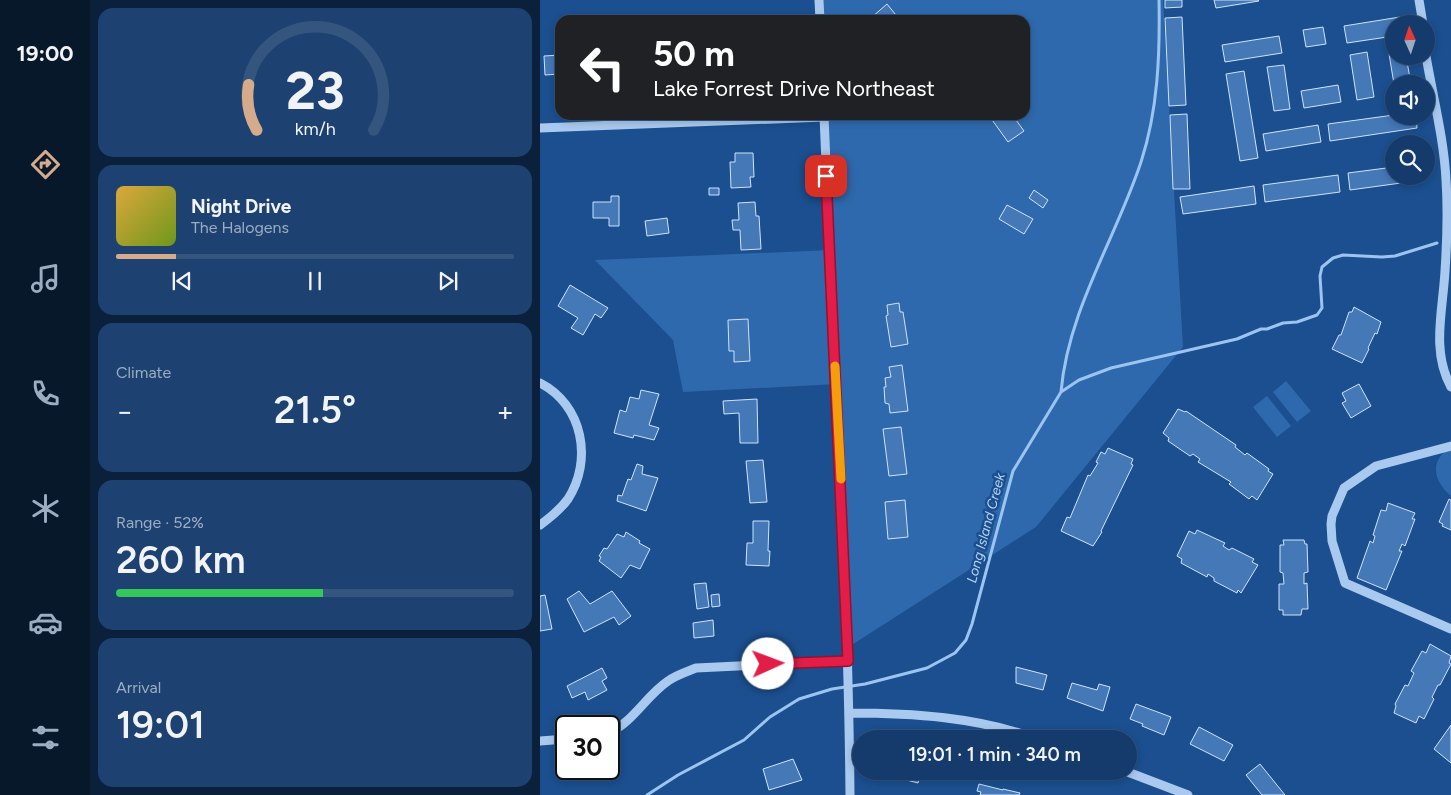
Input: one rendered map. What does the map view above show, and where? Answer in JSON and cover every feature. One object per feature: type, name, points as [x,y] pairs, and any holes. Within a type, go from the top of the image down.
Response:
[{"type":"street","points":[[819,0],[820,15]]},
{"type":"street","points":[[1419,0],[1422,15]]},
{"type":"street","points":[[1427,65],[1446,179],[1446,256],[1439,331],[1440,354],[1445,376],[1451,387]]},
{"type":"street","points":[[540,128],[729,120]]},
{"type":"street","points":[[824,120],[850,701],[850,795]]},
{"type":"street","points":[[540,383],[553,392],[570,412],[580,436],[582,448],[578,476],[568,498],[560,508],[540,525]]},
{"type":"street","points":[[1451,446],[1376,466],[1344,488],[1332,516],[1331,524],[1332,541],[1345,584],[1451,629]]},
{"type":"street","points":[[620,726],[668,681],[696,668],[848,661]]},
{"type":"street","points":[[850,713],[906,714],[967,721],[1010,730]]},
{"type":"street","points":[[540,740],[555,739]]},
{"type":"street","points":[[1137,776],[1188,795]]},
{"type":"shaded area","points":[[823,0],[1163,0],[1183,347],[1036,527],[847,648],[837,384],[683,392],[673,340],[595,260],[832,250],[828,120],[1030,120],[1030,15],[824,15]]},
{"type":"shaded area","points":[[1286,381],[1311,411],[1297,422],[1273,392]]},
{"type":"shaded area","points":[[1267,396],[1291,426],[1277,437],[1253,407]]},
{"type":"shaded area","points":[[1451,447],[1451,496],[1440,484],[1436,471],[1439,458]]},
{"type":"building","points":[[1165,0],[1182,0],[1182,7],[1165,8]]},
{"type":"building","points":[[1214,0],[1258,0],[1259,1],[1216,8]]},
{"type":"building","points":[[887,4],[896,15],[874,15]]},
{"type":"building","points":[[1182,17],[1186,105],[1169,106],[1165,18]]},
{"type":"building","points":[[1385,19],[1385,37],[1347,43],[1344,26]]},
{"type":"building","points":[[1323,27],[1326,44],[1306,47],[1303,30]]},
{"type":"building","points":[[1279,36],[1282,53],[1225,62],[1222,45]]},
{"type":"building","points":[[1367,52],[1374,97],[1357,100],[1350,55]]},
{"type":"building","points":[[555,55],[555,74],[545,75],[544,56]]},
{"type":"building","points":[[1284,65],[1290,109],[1274,111],[1267,67]]},
{"type":"building","points":[[1391,65],[1408,65],[1409,75],[1392,75]]},
{"type":"building","points":[[1244,71],[1258,158],[1240,161],[1226,74]]},
{"type":"building","points":[[1338,85],[1341,102],[1304,108],[1301,91]]},
{"type":"building","points":[[1187,114],[1190,189],[1173,189],[1170,115]]},
{"type":"building","points":[[1385,116],[1385,125],[1417,125],[1417,128],[1330,141],[1328,124]]},
{"type":"building","points":[[992,120],[1016,120],[1024,131],[1008,142]]},
{"type":"building","points":[[1318,125],[1321,142],[1266,151],[1263,134]]},
{"type":"building","points":[[735,153],[753,153],[754,177],[750,177],[751,187],[731,188],[730,162],[735,162]]},
{"type":"building","points":[[1385,168],[1386,185],[1350,190],[1348,173]]},
{"type":"building","points":[[1338,175],[1340,192],[1265,202],[1263,185]]},
{"type":"building","points":[[1254,186],[1256,204],[1183,214],[1180,197]]},
{"type":"building","points":[[709,188],[719,188],[719,195],[709,195]]},
{"type":"building","points":[[1034,190],[1048,200],[1043,208],[1029,198]]},
{"type":"building","points":[[611,196],[619,196],[619,226],[609,226],[609,218],[593,218],[593,202],[611,202]]},
{"type":"building","points":[[755,202],[756,216],[759,216],[761,249],[741,250],[740,230],[733,230],[732,220],[739,220],[738,203]]},
{"type":"building","points":[[1007,205],[1033,219],[1024,234],[999,219]]},
{"type":"building","points":[[667,218],[669,233],[647,236],[645,221]]},
{"type":"building","points":[[570,285],[608,308],[601,318],[595,314],[583,335],[571,328],[578,318],[558,306]]},
{"type":"building","points":[[899,303],[900,312],[903,312],[908,344],[891,347],[886,316],[888,315],[887,305]]},
{"type":"building","points":[[1354,307],[1381,322],[1362,363],[1332,349],[1339,335],[1341,335],[1349,312],[1352,312]]},
{"type":"building","points":[[748,319],[750,361],[734,362],[734,351],[729,351],[728,320]]},
{"type":"building","points":[[902,365],[908,411],[890,413],[889,404],[885,403],[885,378],[891,377],[889,367]]},
{"type":"building","points":[[1359,384],[1371,406],[1351,418],[1342,403],[1346,401],[1342,393]]},
{"type":"building","points":[[641,390],[659,394],[649,425],[659,428],[654,440],[634,435],[633,438],[614,433],[620,410],[626,412],[630,397],[639,399]]},
{"type":"building","points":[[757,399],[758,443],[740,443],[739,413],[724,414],[723,401]]},
{"type":"building","points":[[1178,409],[1186,411],[1236,445],[1235,447],[1245,455],[1247,453],[1269,469],[1268,471],[1273,474],[1257,500],[1252,496],[1249,499],[1229,484],[1231,482],[1198,462],[1200,459],[1193,454],[1190,456],[1168,441],[1169,438],[1163,433]]},
{"type":"building","points":[[901,427],[907,474],[889,476],[883,429]]},
{"type":"building","points":[[1108,448],[1133,459],[1131,464],[1133,465],[1102,532],[1093,546],[1061,531],[1067,517],[1070,518],[1088,475],[1090,476],[1098,463],[1096,462],[1101,452],[1105,454]]},
{"type":"building","points":[[763,460],[767,502],[750,503],[746,461]]},
{"type":"building","points":[[637,464],[643,466],[642,474],[658,478],[646,511],[617,501],[618,495],[622,496],[628,479],[631,480]]},
{"type":"building","points":[[1449,499],[1451,500],[1451,530],[1442,526],[1443,524],[1439,522]]},
{"type":"building","points":[[905,500],[908,537],[888,539],[885,502]]},
{"type":"building","points":[[1388,503],[1415,513],[1412,519],[1415,519],[1405,546],[1402,544],[1399,551],[1402,551],[1386,590],[1357,578],[1370,541],[1373,543],[1375,536],[1373,535],[1381,510],[1386,511]]},
{"type":"building","points":[[753,521],[769,521],[769,566],[746,565],[747,543],[753,543]]},
{"type":"building","points":[[1197,530],[1225,543],[1223,546],[1229,550],[1232,548],[1254,559],[1252,562],[1258,565],[1241,593],[1238,590],[1237,593],[1214,581],[1214,578],[1208,574],[1207,577],[1181,563],[1182,559],[1177,556],[1189,531],[1195,534]]},
{"type":"building","points":[[626,532],[650,549],[640,569],[630,565],[621,578],[599,561],[601,557],[599,556],[604,548],[607,549],[617,534],[624,537]]},
{"type":"building","points":[[1283,540],[1304,540],[1305,544],[1307,544],[1308,572],[1304,573],[1304,584],[1307,583],[1308,609],[1302,609],[1301,615],[1283,615],[1283,610],[1279,610],[1279,584],[1284,584],[1283,573],[1280,572],[1280,545],[1284,545]]},
{"type":"building","points":[[706,583],[709,607],[697,609],[694,584]]},
{"type":"building","points":[[579,591],[590,604],[612,591],[631,616],[619,625],[614,617],[584,632],[567,599]]},
{"type":"building","points":[[719,594],[720,606],[712,607],[711,595]]},
{"type":"building","points":[[545,595],[552,629],[540,631],[540,596]]},
{"type":"building","points":[[713,620],[714,636],[694,638],[693,623]]},
{"type":"building","points":[[1430,644],[1451,656],[1449,663],[1451,664],[1432,697],[1434,699],[1424,719],[1419,716],[1416,723],[1394,713],[1395,704],[1405,685],[1408,686],[1414,673],[1411,671],[1422,651],[1426,653]]},
{"type":"building","points":[[1016,667],[1047,675],[1043,690],[1016,683]]},
{"type":"building","points":[[602,668],[607,678],[602,681],[607,690],[588,700],[585,692],[572,698],[567,686]]},
{"type":"building","points":[[1072,683],[1097,690],[1099,684],[1110,687],[1103,711],[1067,698]]},
{"type":"building","points":[[1136,704],[1171,717],[1164,735],[1130,719]]},
{"type":"building","points":[[1451,725],[1451,763],[1434,749]]},
{"type":"building","points":[[1199,727],[1233,745],[1224,761],[1190,744]]},
{"type":"building","points":[[793,759],[802,780],[769,790],[763,769]]},
{"type":"building","points":[[1260,764],[1285,795],[1262,795],[1246,775]]},
{"type":"building","points":[[906,780],[919,780],[918,783]]},
{"type":"building","points":[[979,784],[1020,793],[1019,795],[980,795],[981,792],[977,791]]},
{"type":"waterway","points":[[1061,392],[1065,362],[1073,332],[1094,275],[1131,190],[1147,142],[1157,82],[1159,0]]},
{"type":"waterway","name":"Long Island Creek","points":[[647,795],[678,775],[744,740],[770,717],[799,699],[832,689],[865,684],[927,668],[955,653],[966,640],[972,624],[1013,471],[1061,392],[1079,380],[1111,368],[1237,339],[1261,329],[1267,329],[1283,323],[1297,322],[1317,315],[1322,308],[1320,276],[1322,267],[1333,258],[1343,255],[1395,256],[1437,243]]},
{"type":"slow traffic","points":[[835,366],[841,479]]},
{"type":"route","points":[[768,664],[848,661],[826,176]]}]
